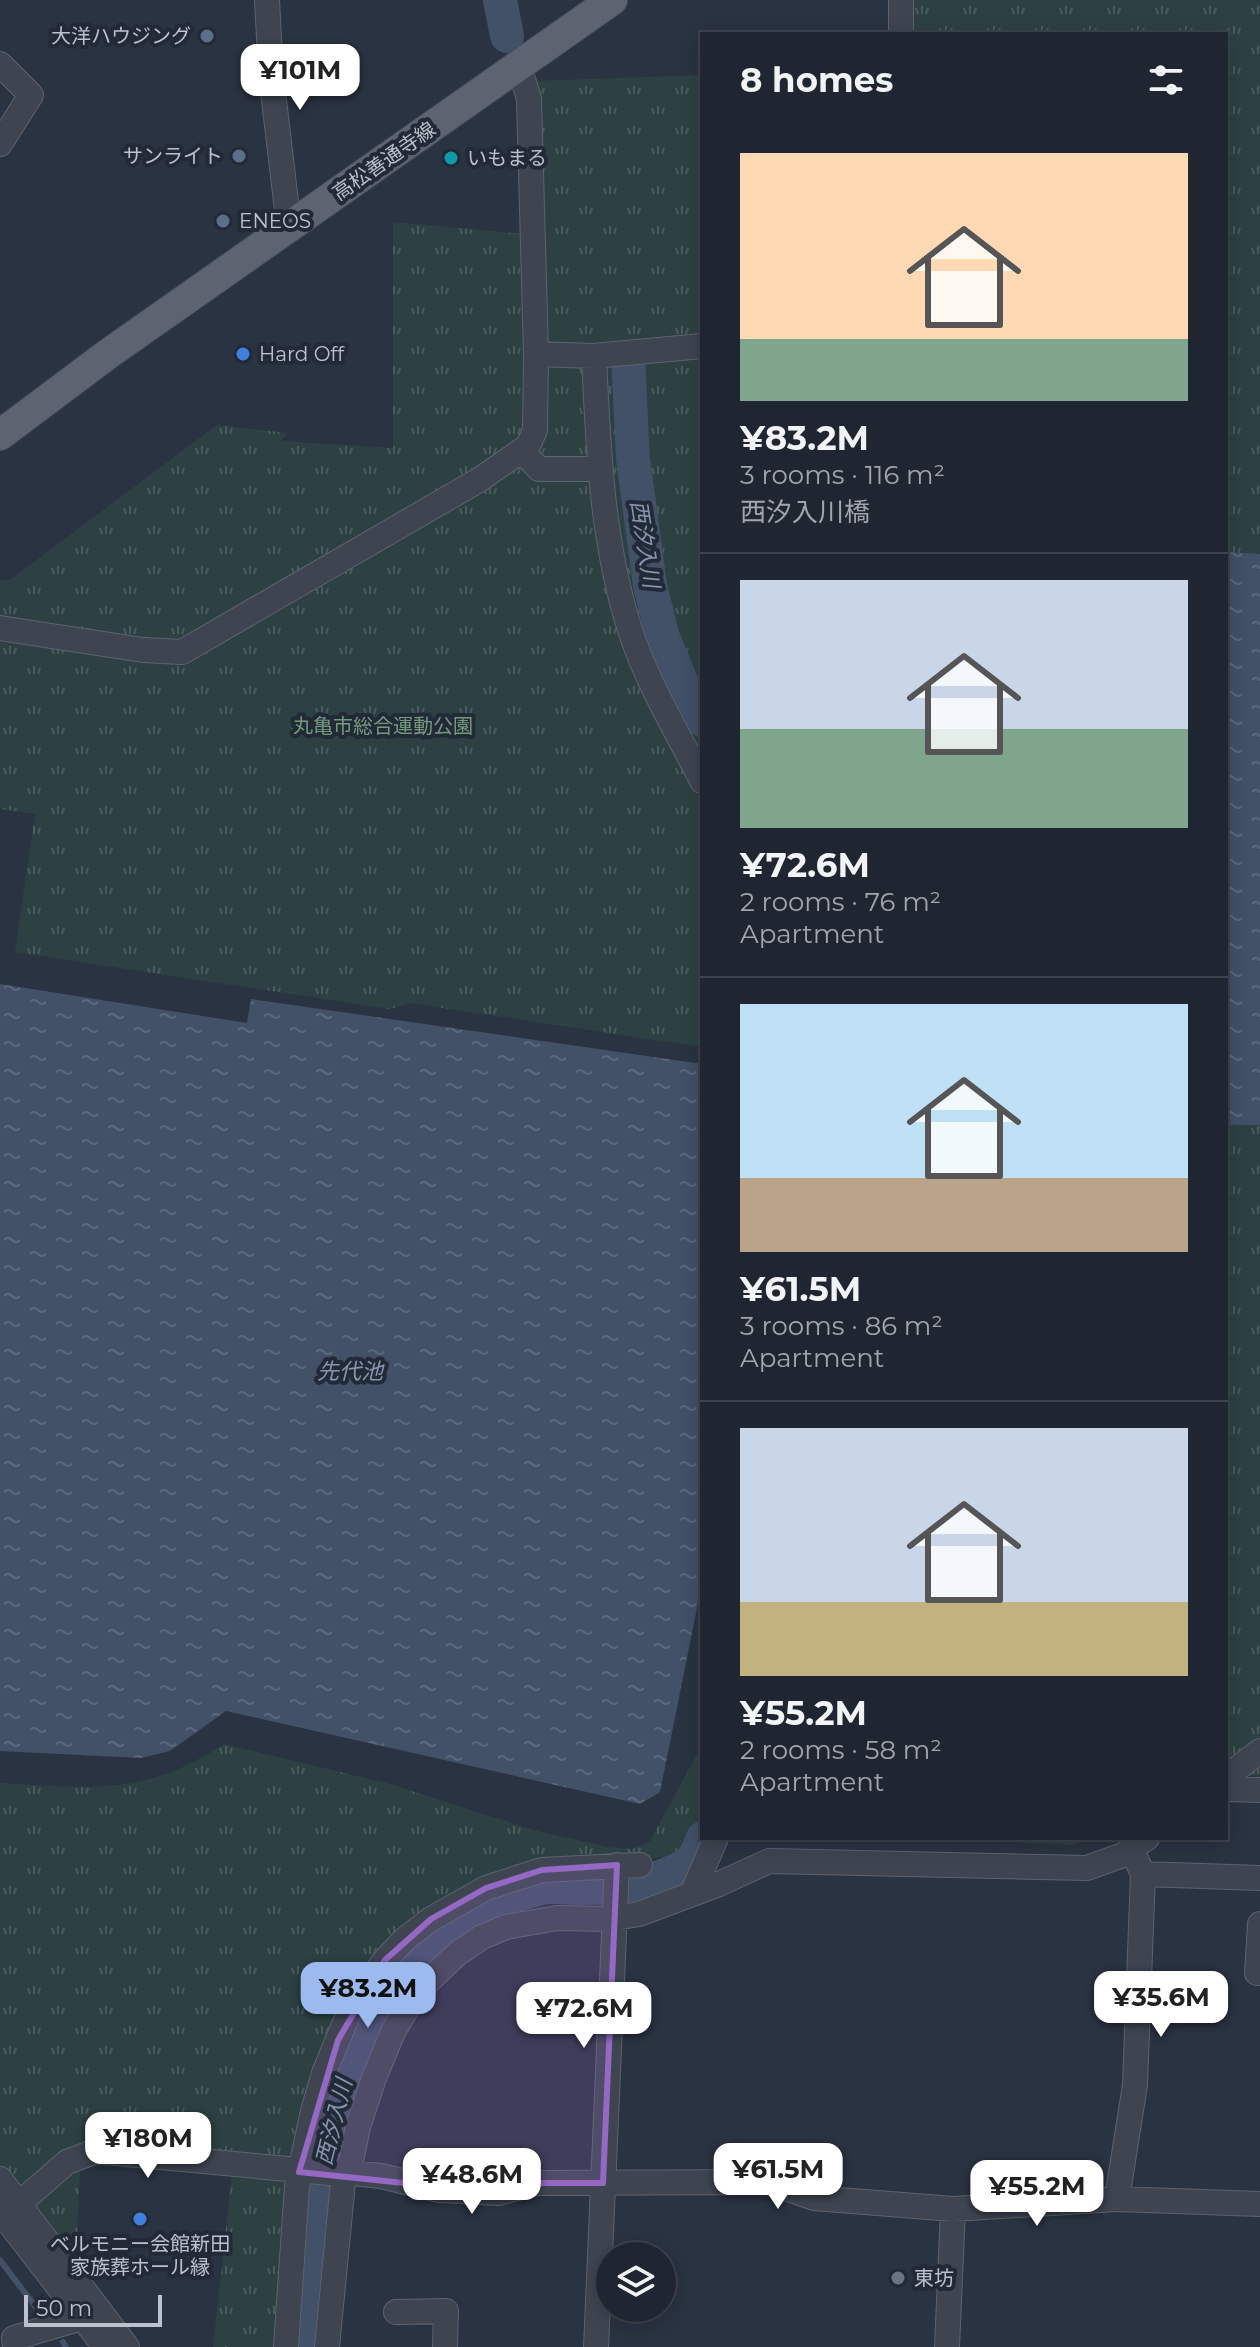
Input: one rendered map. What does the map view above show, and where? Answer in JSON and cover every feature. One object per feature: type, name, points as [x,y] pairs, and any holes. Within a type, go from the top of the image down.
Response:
[{"type":"main road","name":"高松善通寺線","points":[[0,435],[108,354],[612,0]]},
{"type":"street","points":[[267,0],[271,75],[289,227]]},
{"type":"street","points":[[901,0],[901,32]]},
{"type":"street","points":[[0,64],[31,95],[0,144]]},
{"type":"street","points":[[0,628],[143,650],[182,652],[479,480],[528,446],[535,430],[536,354],[529,99],[519,66]]},
{"type":"street","points":[[536,354],[594,356],[700,346]]},
{"type":"street","points":[[594,356],[601,469],[615,576],[650,680],[700,777]]},
{"type":"street","points":[[522,451],[539,469],[601,469]]},
{"type":"street","points":[[1228,1775],[1260,1751]]},
{"type":"street","points":[[1228,1789],[1260,1790]]},
{"type":"street","points":[[692,1894],[715,1840]]},
{"type":"street","points":[[327,2347],[341,2173],[350,2166],[366,2103],[393,2032],[421,1988],[482,1937],[506,1927],[614,1911],[639,1914],[692,1894],[772,1849],[1087,1868],[1104,1864],[1140,1844],[1143,1874],[1135,2085],[1117,2199]]},
{"type":"street","points":[[286,2347],[299,2172],[324,2073],[352,2005],[385,1960],[405,1939],[431,1919],[486,1888],[542,1870],[628,1865],[614,1911],[596,2347]]},
{"type":"street","points":[[1143,1874],[1260,1878]]},
{"type":"street","points":[[1257,1973],[1260,1924]]},
{"type":"street","points":[[8,2211],[67,2162],[96,2151],[299,2172],[381,2176],[439,2190],[499,2193],[536,2183],[768,2182],[814,2198],[953,2209],[1117,2199],[1260,2204]]},
{"type":"street","points":[[0,2179],[8,2211],[89,2312],[127,2347]]},
{"type":"street","points":[[947,2347],[953,2209]]},
{"type":"street","points":[[396,2312],[446,2311],[445,2347]]},
{"type":"street","points":[[15,2347],[14,2338],[89,2312]]},
{"type":"street","points":[[89,2312],[105,2347]]},
{"type":"highlighted area","points":[[617,1865],[603,2183],[536,2183],[499,2193],[299,2172],[338,2040],[385,1960],[431,1919],[486,1888],[542,1870]]},
{"type":"green space","points":[[912,0],[1260,0],[1260,1777],[1228,1774],[1228,32],[909,32]]},
{"type":"green space","name":"丸亀市総合運動公園","points":[[700,75],[700,1047],[410,1003],[390,1009],[15,952],[35,814],[0,809],[0,580],[10,580],[217,425],[288,433],[280,441],[393,448],[393,222],[546,236],[539,105],[532,81]]},
{"type":"green space","points":[[224,1744],[390,1784],[533,1830],[608,1847],[632,1849],[650,1841],[700,1749],[700,1840],[721,1840],[720,1844],[627,1864],[472,1888],[346,2003],[275,2347],[213,2347],[232,2174],[80,2165],[76,2263],[0,2165],[0,1783],[89,1787],[116,1785],[142,1781],[195,1761]]},
{"type":"green space","points":[[974,1840],[1086,1840],[1073,1845]]},
{"type":"water","points":[[1228,552],[1260,554],[1260,1125],[1228,1125]]},
{"type":"water","name":"先代池","points":[[0,984],[247,1023],[251,999],[700,1064],[700,1593],[660,1792],[640,1804],[226,1711],[170,1751],[141,1758],[0,1751]]},
{"type":"waterway","name":"西汐入川","points":[[500,0],[507,36]]},
{"type":"waterway","name":"西汐入川","points":[[628,359],[633,459],[650,585],[662,635],[700,716]]},
{"type":"waterway","name":"西汐入川","points":[[306,2347],[318,2205],[329,2135],[347,2069],[374,2009],[414,1957],[468,1916],[541,1888],[616,1887],[659,1878],[690,1862],[702,1840]]},
{"type":"waterway","points":[[0,2260],[44,2318]]},
{"type":"waterway","points":[[63,2342],[66,2347]]},
{"type":"place","name":"大洋ハウジング","points":[[207,36]]},
{"type":"place","name":"サンライト","points":[[239,156]]},
{"type":"place","name":"いもまる","points":[[451,158]]},
{"type":"place","name":"ENEOS","points":[[223,221]]},
{"type":"place","name":"Hard Off","points":[[243,354]]},
{"type":"place","name":"ベルモニー会館新田 家族葬ホール縁","points":[[140,2219]]},
{"type":"place","name":"東坊","points":[[898,2278]]}]
